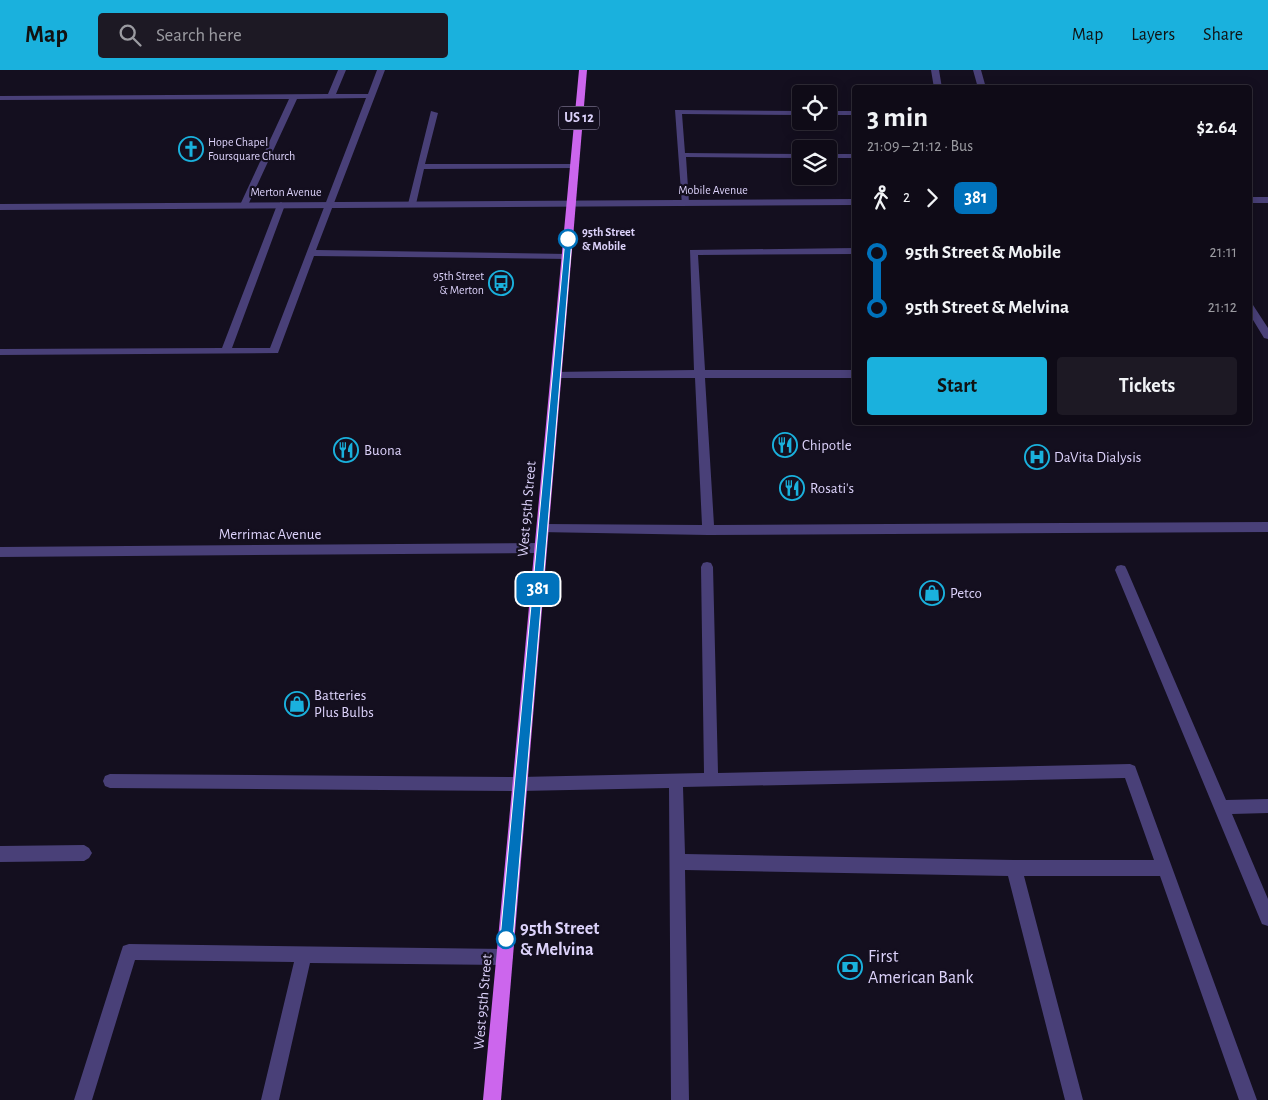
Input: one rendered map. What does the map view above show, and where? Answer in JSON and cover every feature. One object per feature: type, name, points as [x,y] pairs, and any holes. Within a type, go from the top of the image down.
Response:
[{"type":"main road","name":"West 95th Street","points":[[492,1100],[583,70]]},
{"type":"street","points":[[331,96],[342,70]]},
{"type":"street","points":[[0,352],[274,351],[381,70]]},
{"type":"street","points":[[935,70],[938,85]]},
{"type":"street","points":[[976,70],[981,85]]},
{"type":"street","points":[[244,205],[294,96]]},
{"type":"street","points":[[0,98],[371,96]]},
{"type":"street","points":[[685,202],[678,112],[792,113]]},
{"type":"street","points":[[412,204],[434,113]]},
{"type":"street","points":[[837,113],[852,113]]},
{"type":"street","points":[[681,155],[792,156]]},
{"type":"street","points":[[837,156],[852,156]]},
{"type":"street","points":[[420,167],[575,166]]},
{"type":"street","points":[[1252,200],[1268,200]]},
{"type":"street","name":"Mobile Avenue","points":[[572,203],[852,202]]},
{"type":"street","name":"Merton Avenue","points":[[0,207],[572,203]]},
{"type":"street","points":[[226,351],[281,205]]},
{"type":"street","points":[[708,530],[698,374],[693,252],[852,251]]},
{"type":"street","points":[[310,253],[567,257]]},
{"type":"street","points":[[1252,310],[1268,336]]},
{"type":"street","points":[[556,374],[852,374]]},
{"type":"street","points":[[543,530],[1268,527]]},
{"type":"street","name":"Merrimac Avenue","points":[[0,552],[541,548]]},
{"type":"street","points":[[707,567],[711,780]]},
{"type":"street","points":[[1121,570],[1268,918]]},
{"type":"street","points":[[110,781],[520,784],[1130,771],[1248,1100]]},
{"type":"street","points":[[676,781],[680,1100]]},
{"type":"street","points":[[1222,806],[1268,806]]},
{"type":"street","points":[[0,854],[84,853]]},
{"type":"street","points":[[677,862],[1014,868],[1165,868]]},
{"type":"street","points":[[1014,868],[1074,1100]]},
{"type":"street","points":[[83,1100],[129,952],[505,957]]},
{"type":"street","points":[[270,1100],[304,954]]},
{"type":"bus line","name":"381","points":[[506,939],[568,239]]},
{"type":"place","name":"Hope Chapel Foursquare Church","points":[[191,149]]},
{"type":"place","name":"95th Street & Mobile","points":[[568,239]]},
{"type":"place","name":"95th Street & Merton","points":[[501,283]]},
{"type":"place","name":"Chipotle","points":[[785,445]]},
{"type":"place","name":"Buona","points":[[346,450]]},
{"type":"place","name":"DaVita Dialysis","points":[[1037,457]]},
{"type":"place","name":"Rosati's","points":[[792,488]]},
{"type":"place","name":"Petco","points":[[932,593]]},
{"type":"place","name":"Batteries Plus Bulbs","points":[[297,704]]},
{"type":"place","name":"95th Street & Melvina","points":[[506,939]]},
{"type":"place","name":"First American Bank","points":[[850,967]]}]
